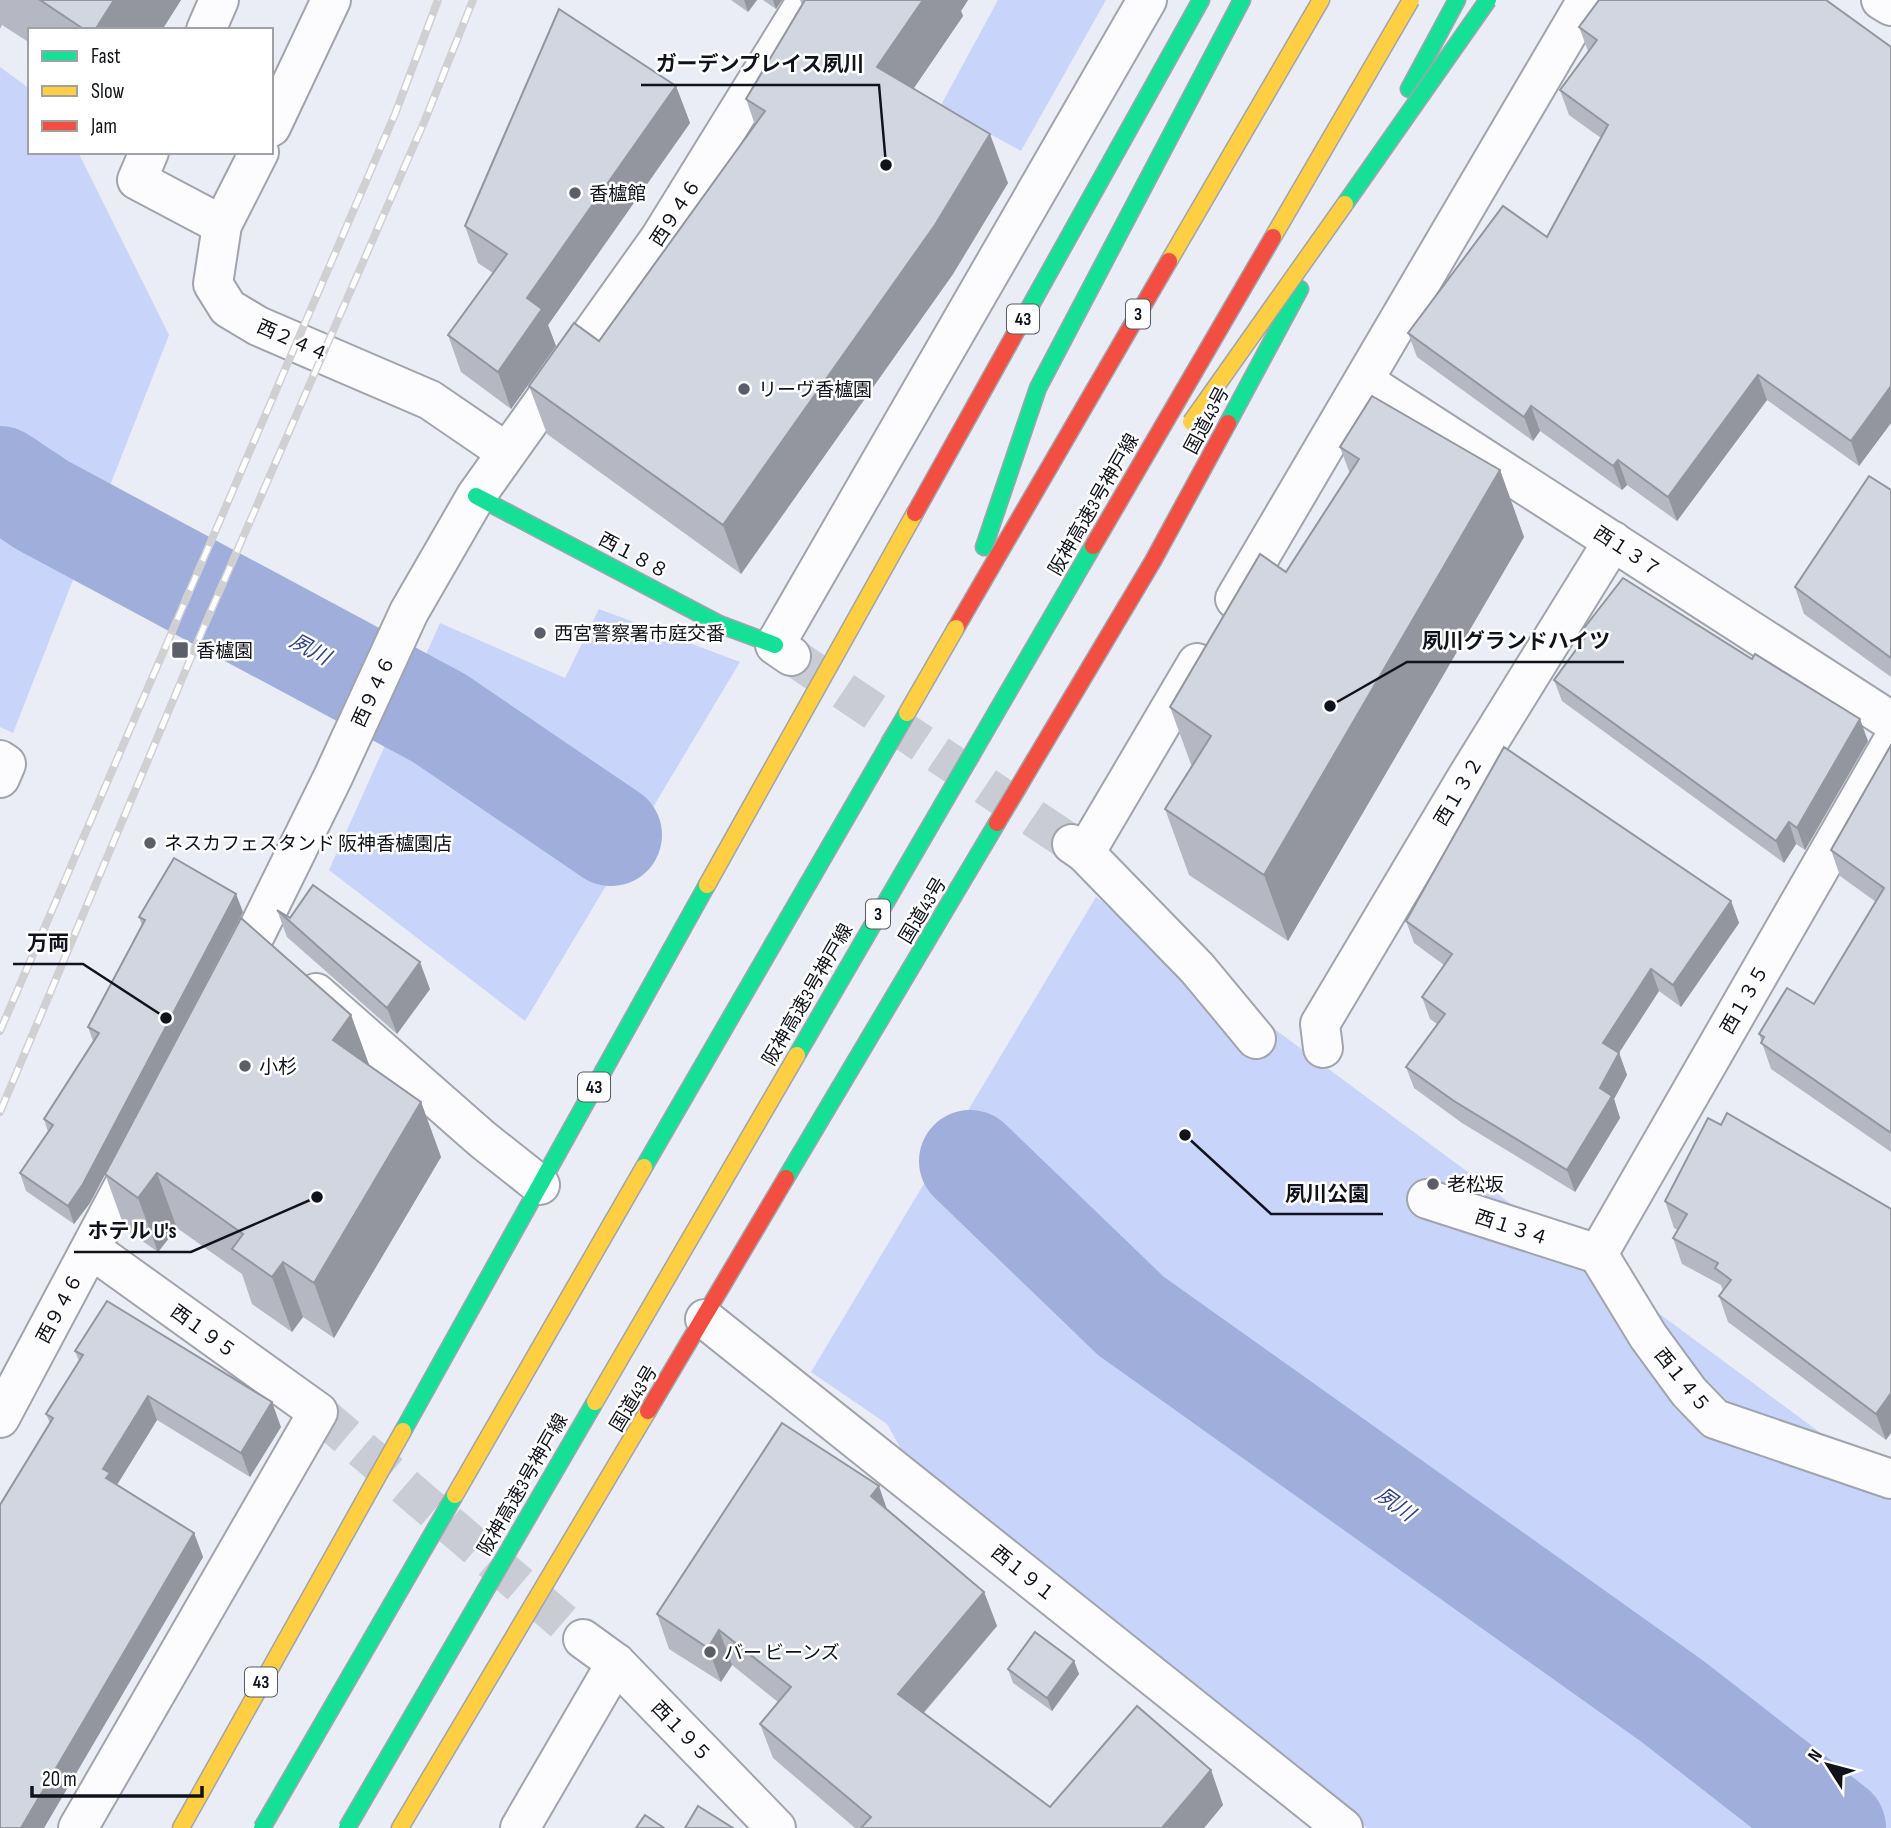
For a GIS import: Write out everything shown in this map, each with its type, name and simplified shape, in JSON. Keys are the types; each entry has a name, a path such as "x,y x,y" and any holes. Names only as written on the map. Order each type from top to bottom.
{"main road":[{"name":"43","path":"181,1828 1201,0"},
{"path":"956,628 1038,388 1242,0"},
{"name":"3","path":"262,1828 1321,0"},
{"name":"阪神高速3号神戸線","path":"347,1828 1411,0"},
{"name":"国道43号","path":"400,1828 705,1319 1153,561 1457,0"},
{"path":"1181,436 1488,0"},
{"path":"1037,640 1157,470"},
{"name":"西１８８","path":"476,496 719,624 783,651"}],"street":[{"path":"207,28 219,0"},
{"path":"273,123 331,0"},
{"name":"西９４６","path":"217,1010 333,777 409,612 476,496 660,238 807,0"},
{"path":"783,651 1147,0"},
{"path":"1256,1039 1196,968 1078,848 1364,381 1587,0"},
{"path":"1881,0 1891,6"},
{"path":"148,154 137,180 222,225"},
{"name":"西２４４","path":"258,154 222,225 213,284 228,307 258,326 430,401 506,452"},
{"name":"西１３７","path":"1364,381 1891,721"},
{"name":"西１３２","path":"1323,1048 1320,1024 1466,777 1613,541"},
{"name":"西１３５","path":"1598,1254 1891,744"},
{"path":"254,938 481,1141 540,1185"},
{"name":"西９４６","path":"0,1418 154,1130"},
{"name":"西１３４","path":"1427,1199 1598,1254"},
{"name":"西１９５","path":"78,1828 318,1412 91,1250"},
{"name":"西１４５","path":"1598,1254 1648,1336 1689,1392 1715,1419 1891,1479"},
{"name":"西１９１","path":"705,1319 1343,1828"},
{"name":"西１９５","path":"583,1639 616,1663 776,1828"},
{"path":"520,1828 616,1663"}],"shaded area":[{"path":"998,0 1106,0 1021,151 940,107"},
{"path":"0,67 28,88 28,154 79,154 169,335 13,733 0,727"},
{"path":"599,609 740,662 525,1021 329,870 440,623 565,678"},
{"path":"1096,897 1891,1485 1891,1828 1367,1828 915,1474 887,1424 811,1372"}],"building":[{"path":"40,0 114,0 96,28 82,28"},
{"path":"805,0 923,0 877,67 990,134 935,225 723,525 529,386 574,323 599,341 765,111 746,99"},
{"path":"1599,0 1826,0 1891,47 1891,386 1851,441 1758,375 1668,497 1618,460 1613,466 1531,406 1524,417 1408,333 1503,206 1547,237 1608,125 1560,90 1597,40 1579,27"},
{"path":"559,9 676,86 527,298 542,309 498,372 448,335 507,254 465,226"},
{"path":"1372,396 1500,470 1264,875 1165,809 1211,736 1170,707 1260,554 1286,572 1359,459 1340,447"},
{"path":"1869,476 1891,490 1891,658 1795,587"},
{"path":"1623,578 1752,659 1755,654 1860,719 1797,828 1789,822 1776,841 1554,680 1586,636 1581,632"},
{"path":"1891,745 1891,1133 1761,1043 1764,1037 1759,1034 1787,988 1814,1004 1884,888 1831,850"},
{"path":"1504,747 1731,901 1673,985 1651,969 1603,1043 1619,1053 1600,1088 1612,1096 1567,1170 1454,1101 1406,1067 1445,1014 1422,997 1452,954 1406,921"},
{"path":"174,858 236,894 83,1184 68,1206 20,1173 53,1125 44,1119 99,1033 88,1027 145,920 139,917"},
{"path":"313,885 420,962 387,1008 277,910 290,918"},
{"path":"241,918 351,1015 333,1040 421,1102 314,1283 283,1262 272,1277 232,1249 243,1234 157,1173 138,1198 105,1174"},
{"path":"1727,1113 1891,1209 1891,1393 1876,1414 1719,1296 1731,1280 1715,1268 1718,1263 1673,1238 1687,1214 1665,1201 1708,1118 1721,1125"},
{"path":"107,1301 272,1402 241,1453 148,1396 103,1469 110,1473 106,1478 194,1533 21,1828 0,1828 0,1505 53,1418 46,1414 83,1355 75,1351"},
{"path":"782,1423 879,1486 871,1496 984,1592 898,1694 1050,1807 1137,1706 1211,1770 1162,1828 861,1828 871,1817 760,1724 791,1687 719,1630 708,1648 657,1614"},
{"path":"1035,1632 1074,1661 1047,1698 1008,1669"},
{"path":"698,1806 733,1828 685,1828"},
{"path":"645,1815 664,1828 636,1828"}],"waterway":[{"name":"夙川","path":"0,477 42,505 439,718 611,835"},
{"name":"夙川","path":"970,1161 1131,1316 1672,1701 1835,1828"}],"tunnel":[{"path":"796,659 1072,844"},
{"path":"318,1412 583,1639"}],"railway":[{"path":"0,1031 395,114 438,0"},
{"path":"0,1112 203,629 425,120 473,0"}],"traffic: fast":[{"path":"1027,312 1201,0"},
{"path":"984,547 1038,388 1242,0"},
{"path":"1409,89 1457,0"},
{"path":"1345,204 1488,0"},
{"path":"1228,423 1300,289"},
{"path":"476,496 719,624 775,645"},
{"path":"797,1055 1093,546"},
{"path":"644,1167 907,713"},
{"path":"786,1178 997,823"},
{"path":"403,1431 707,885"},
{"path":"347,1828 595,1402"},
{"path":"262,1828 455,1495"}],"traffic: slow":[{"path":"1169,261 1321,0"},
{"path":"1273,237 1411,0"},
{"path":"1191,422 1345,204"},
{"path":"707,885 915,513"},
{"path":"907,713 956,628"},
{"path":"595,1402 797,1055"},
{"path":"455,1495 644,1167"},
{"path":"400,1828 648,1411"},
{"path":"181,1828 403,1431"}],"traffic: jam":[{"path":"1093,546 1273,237"},
{"path":"956,628 1169,261"},
{"path":"915,513 1027,312"},
{"path":"997,823 1153,561 1228,423"},
{"path":"648,1411 786,1178"}],"place":[{"name":"ガーデンプレイス夙川","path":"886,165"},
{"name":"香櫨館","path":"575,193"},
{"name":"リーヴ香櫨園","path":"744,389"},
{"name":"西宮警察署市庭交番","path":"540,633"},
{"name":"香櫨園","path":"180,650"},
{"name":"夙川グランドハイツ","path":"1330,706"},
{"name":"ネスカフェスタンド 阪神香櫨園店","path":"150,843"},
{"name":"万両","path":"166,1018"},
{"name":"小杉","path":"245,1066"},
{"name":"夙川公園","path":"1185,1135"},
{"name":"老松坂","path":"1433,1184"},
{"name":"ホテル U's","path":"317,1197"},
{"name":"バー ビーンズ","path":"710,1652"}]}
